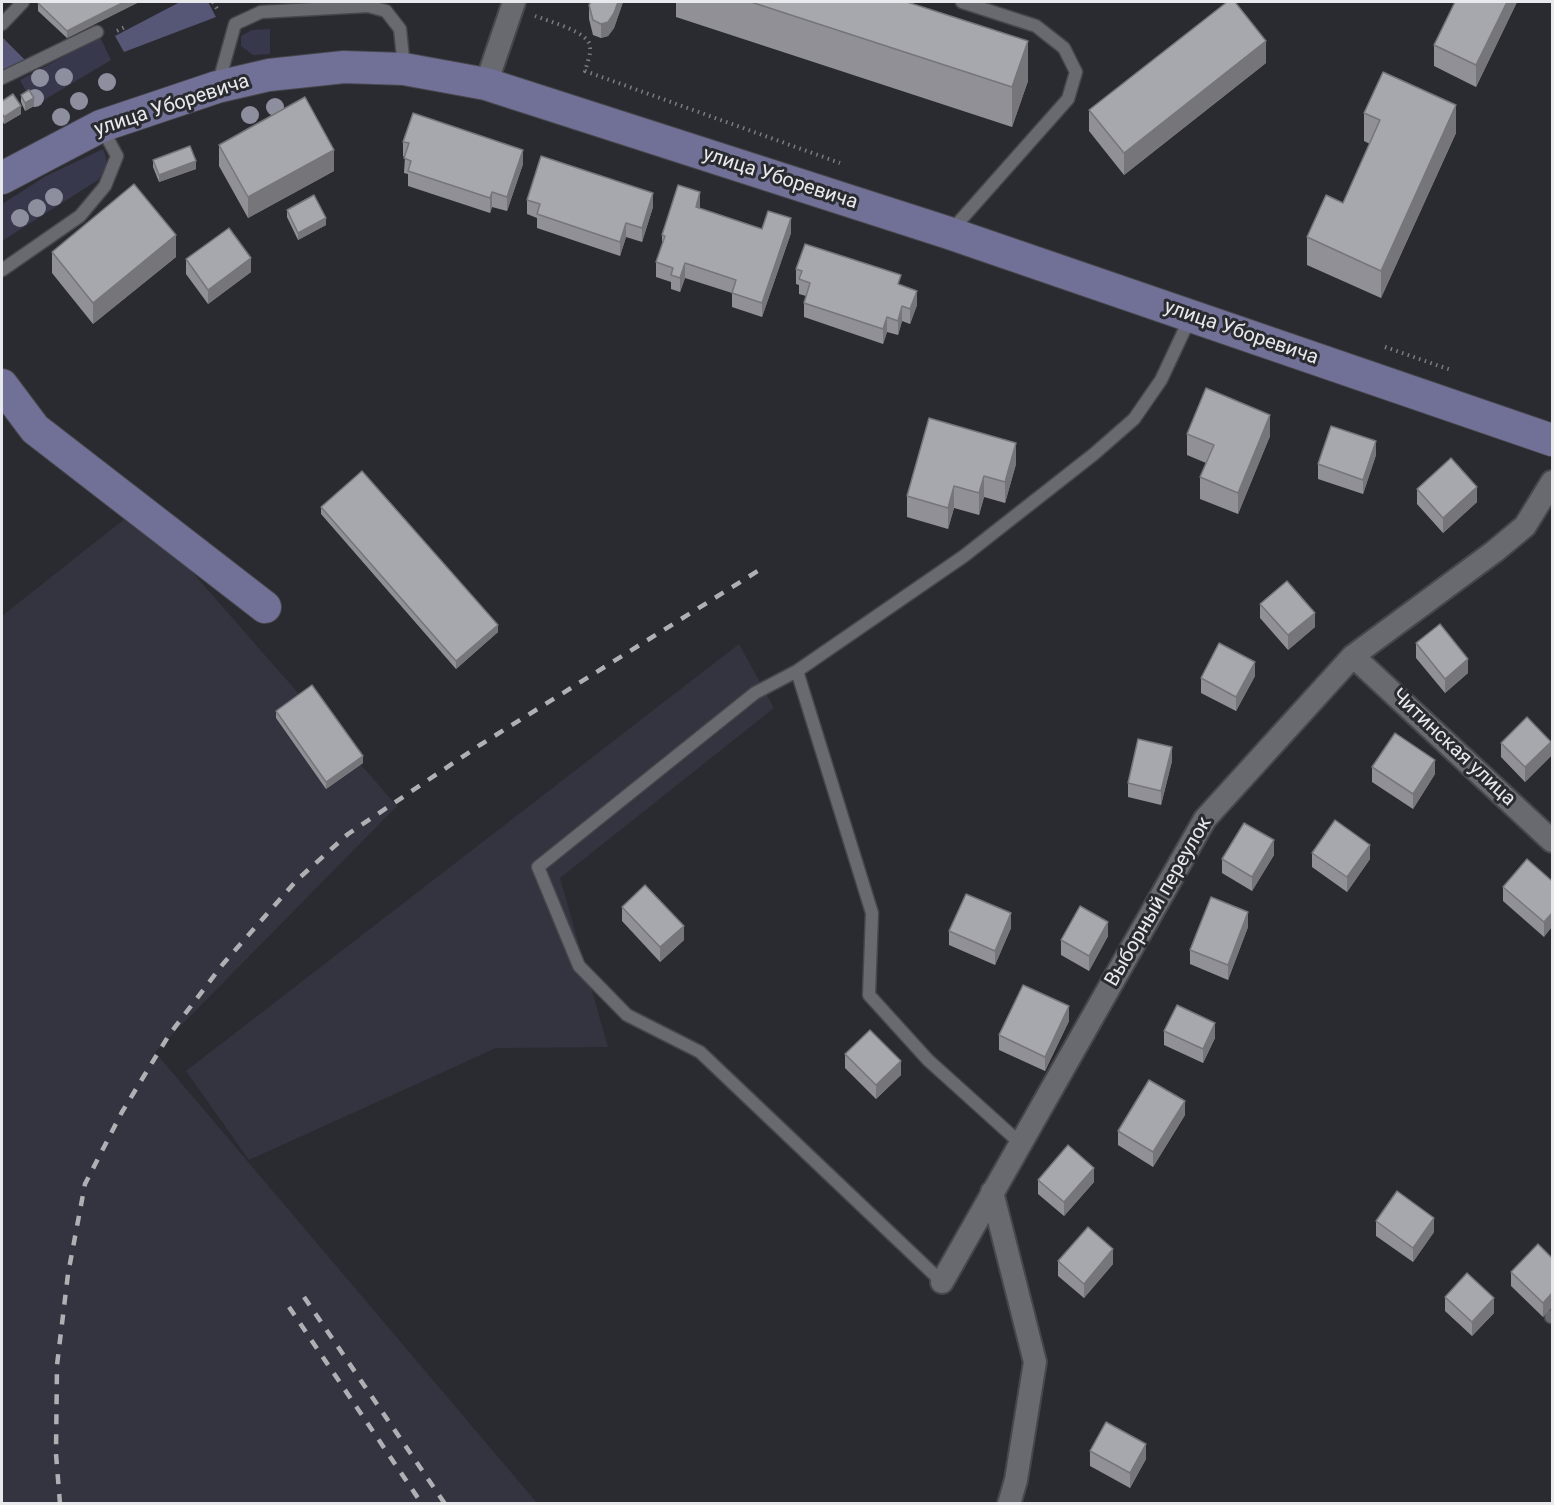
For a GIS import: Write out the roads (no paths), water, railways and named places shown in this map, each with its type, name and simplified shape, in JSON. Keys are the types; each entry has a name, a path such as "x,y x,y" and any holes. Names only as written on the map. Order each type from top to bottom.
{"main road":[{"name":"улица Уборевича","path":"2,178 101,126 217,87 269,75 344,67 404,69 486,84 949,233 1552,440"},
{"path":"2,385 35,429 265,607"}],"street":[{"path":"486,84 513,4"},
{"name":"Выборный переулок","path":"942,1282 1205,819 1353,656 1495,551 1525,526 1552,482"},
{"name":"Читинская улица","path":"1353,656 1552,841"},
{"path":"992,1192 1035,1362 1016,1480 1008,1503"}],"lane":[{"path":"2,24 23,2"},
{"path":"949,233 1068,99 1076,72 1064,48 1036,26 962,2"},
{"path":"217,87 235,24 261,12 368,6 386,11 400,29 404,69"},
{"path":"2,78 97,32"},
{"path":"2,270 80,216 105,186 117,156 101,126"},
{"path":"942,1282 700,1052 627,1015 579,966 538,867 755,693 797,671 964,556 1094,454 1134,419 1161,380 1191,315"},
{"path":"797,671 872,913 869,995 928,1060 1020,1143"}],"railway":[{"path":"60,1504 56,1454 57,1365 68,1274 85,1184 122,1112 169,1035 223,964 297,880 348,834 480,745 761,569"},
{"path":"304,1297 445,1504"},
{"path":"289,1307 422,1504"}]}
